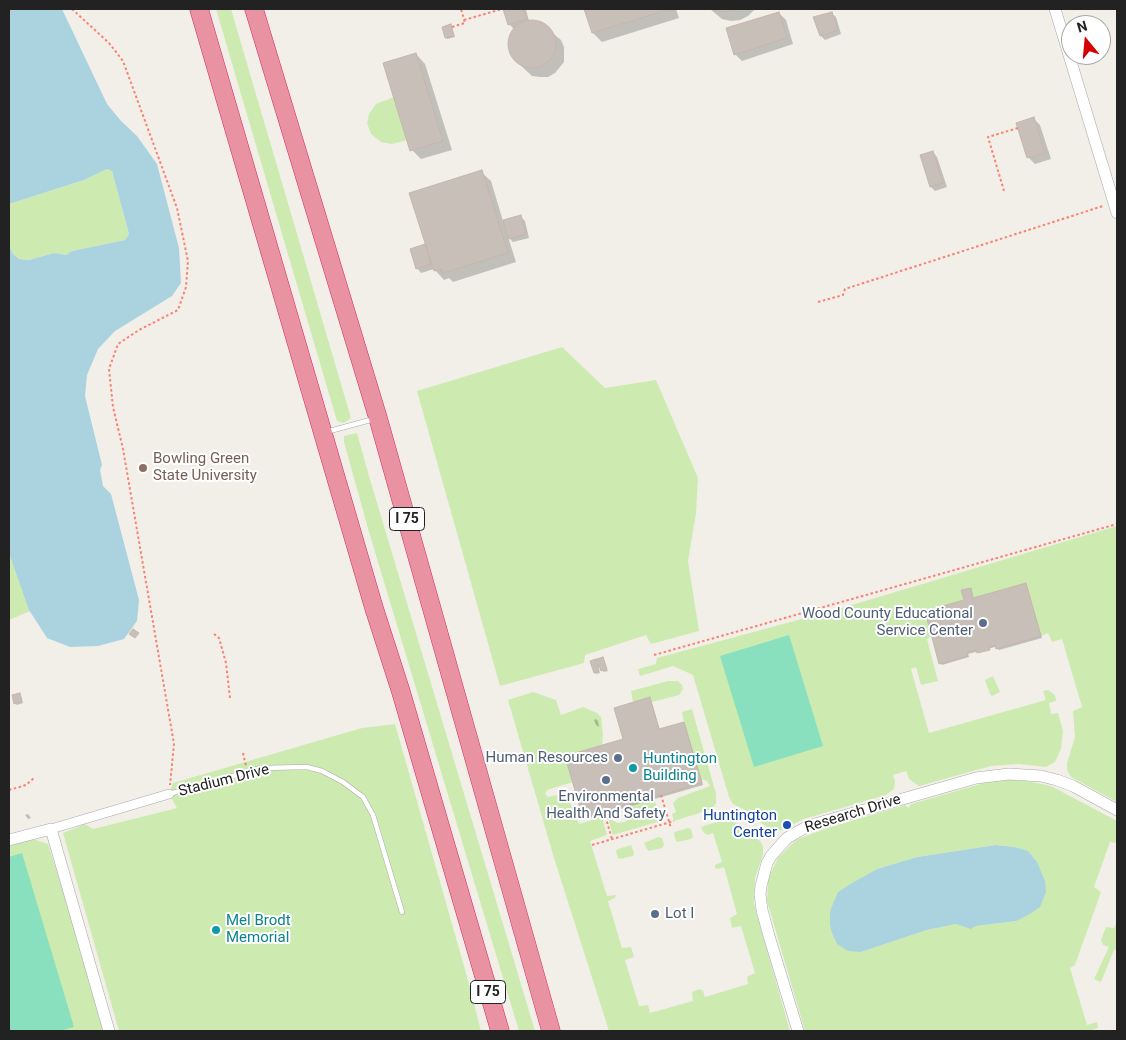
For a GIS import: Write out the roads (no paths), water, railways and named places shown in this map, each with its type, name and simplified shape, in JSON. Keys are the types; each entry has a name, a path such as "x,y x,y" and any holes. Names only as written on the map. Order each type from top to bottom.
{"highway":[{"name":"I 75","path":"199,9 500,1031"},
{"name":"I 75","path":"254,9 378,418 551,1031"},
{"path":"476,953 497,1031"}],"street":[{"path":"1055,9 1115,200 1117,213"},
{"name":"Research Drive","path":"798,1031 769,936 760,894 767,863 787,838 808,826 976,778 1009,774 1041,776 1057,780 1117,810"},
{"name":"Stadium Drive","path":"9,840 169,794"},
{"path":"51,829 109,1031"}],"lane":[{"path":"324,433 378,418"},
{"name":"Stadium Drive","path":"169,794 261,768 308,767 322,771 343,782 363,797 373,815 380,834 402,912"}],"water":[{"path":"9,9 62,9 107,104 137,136 157,164 179,248 181,283 172,296 115,331 98,349 87,375 85,396 102,465 100,470 103,486 111,494 139,600 137,621 124,639 98,646 70,647 47,638 29,610 9,553 9,246 13,254 19,259 29,260 54,253 66,255 72,251 125,240 129,234 112,171 107,169 84,180 9,204"},
{"path":"996,845 1028,851 1037,862 1045,881 1046,892 1040,907 1030,914 1016,921 976,926 971,929 956,924 927,930 861,952 848,951 837,944 830,925 830,911 838,892 854,882 877,869 917,857"}],"place":[{"name":"Bowling Green State University","path":"143,468"},
{"name":"Wood County Educational Service Center","path":"983,623"},
{"name":"Human Resources","path":"618,758"},
{"name":"Huntington Building","path":"633,768"},
{"name":"Environmental Health And Safety","path":"606,780"},
{"name":"Huntington Center","path":"787,825"},
{"name":"Lot I","path":"655,914"},
{"name":"Mel Brodt Memorial","path":"216,930"}]}
